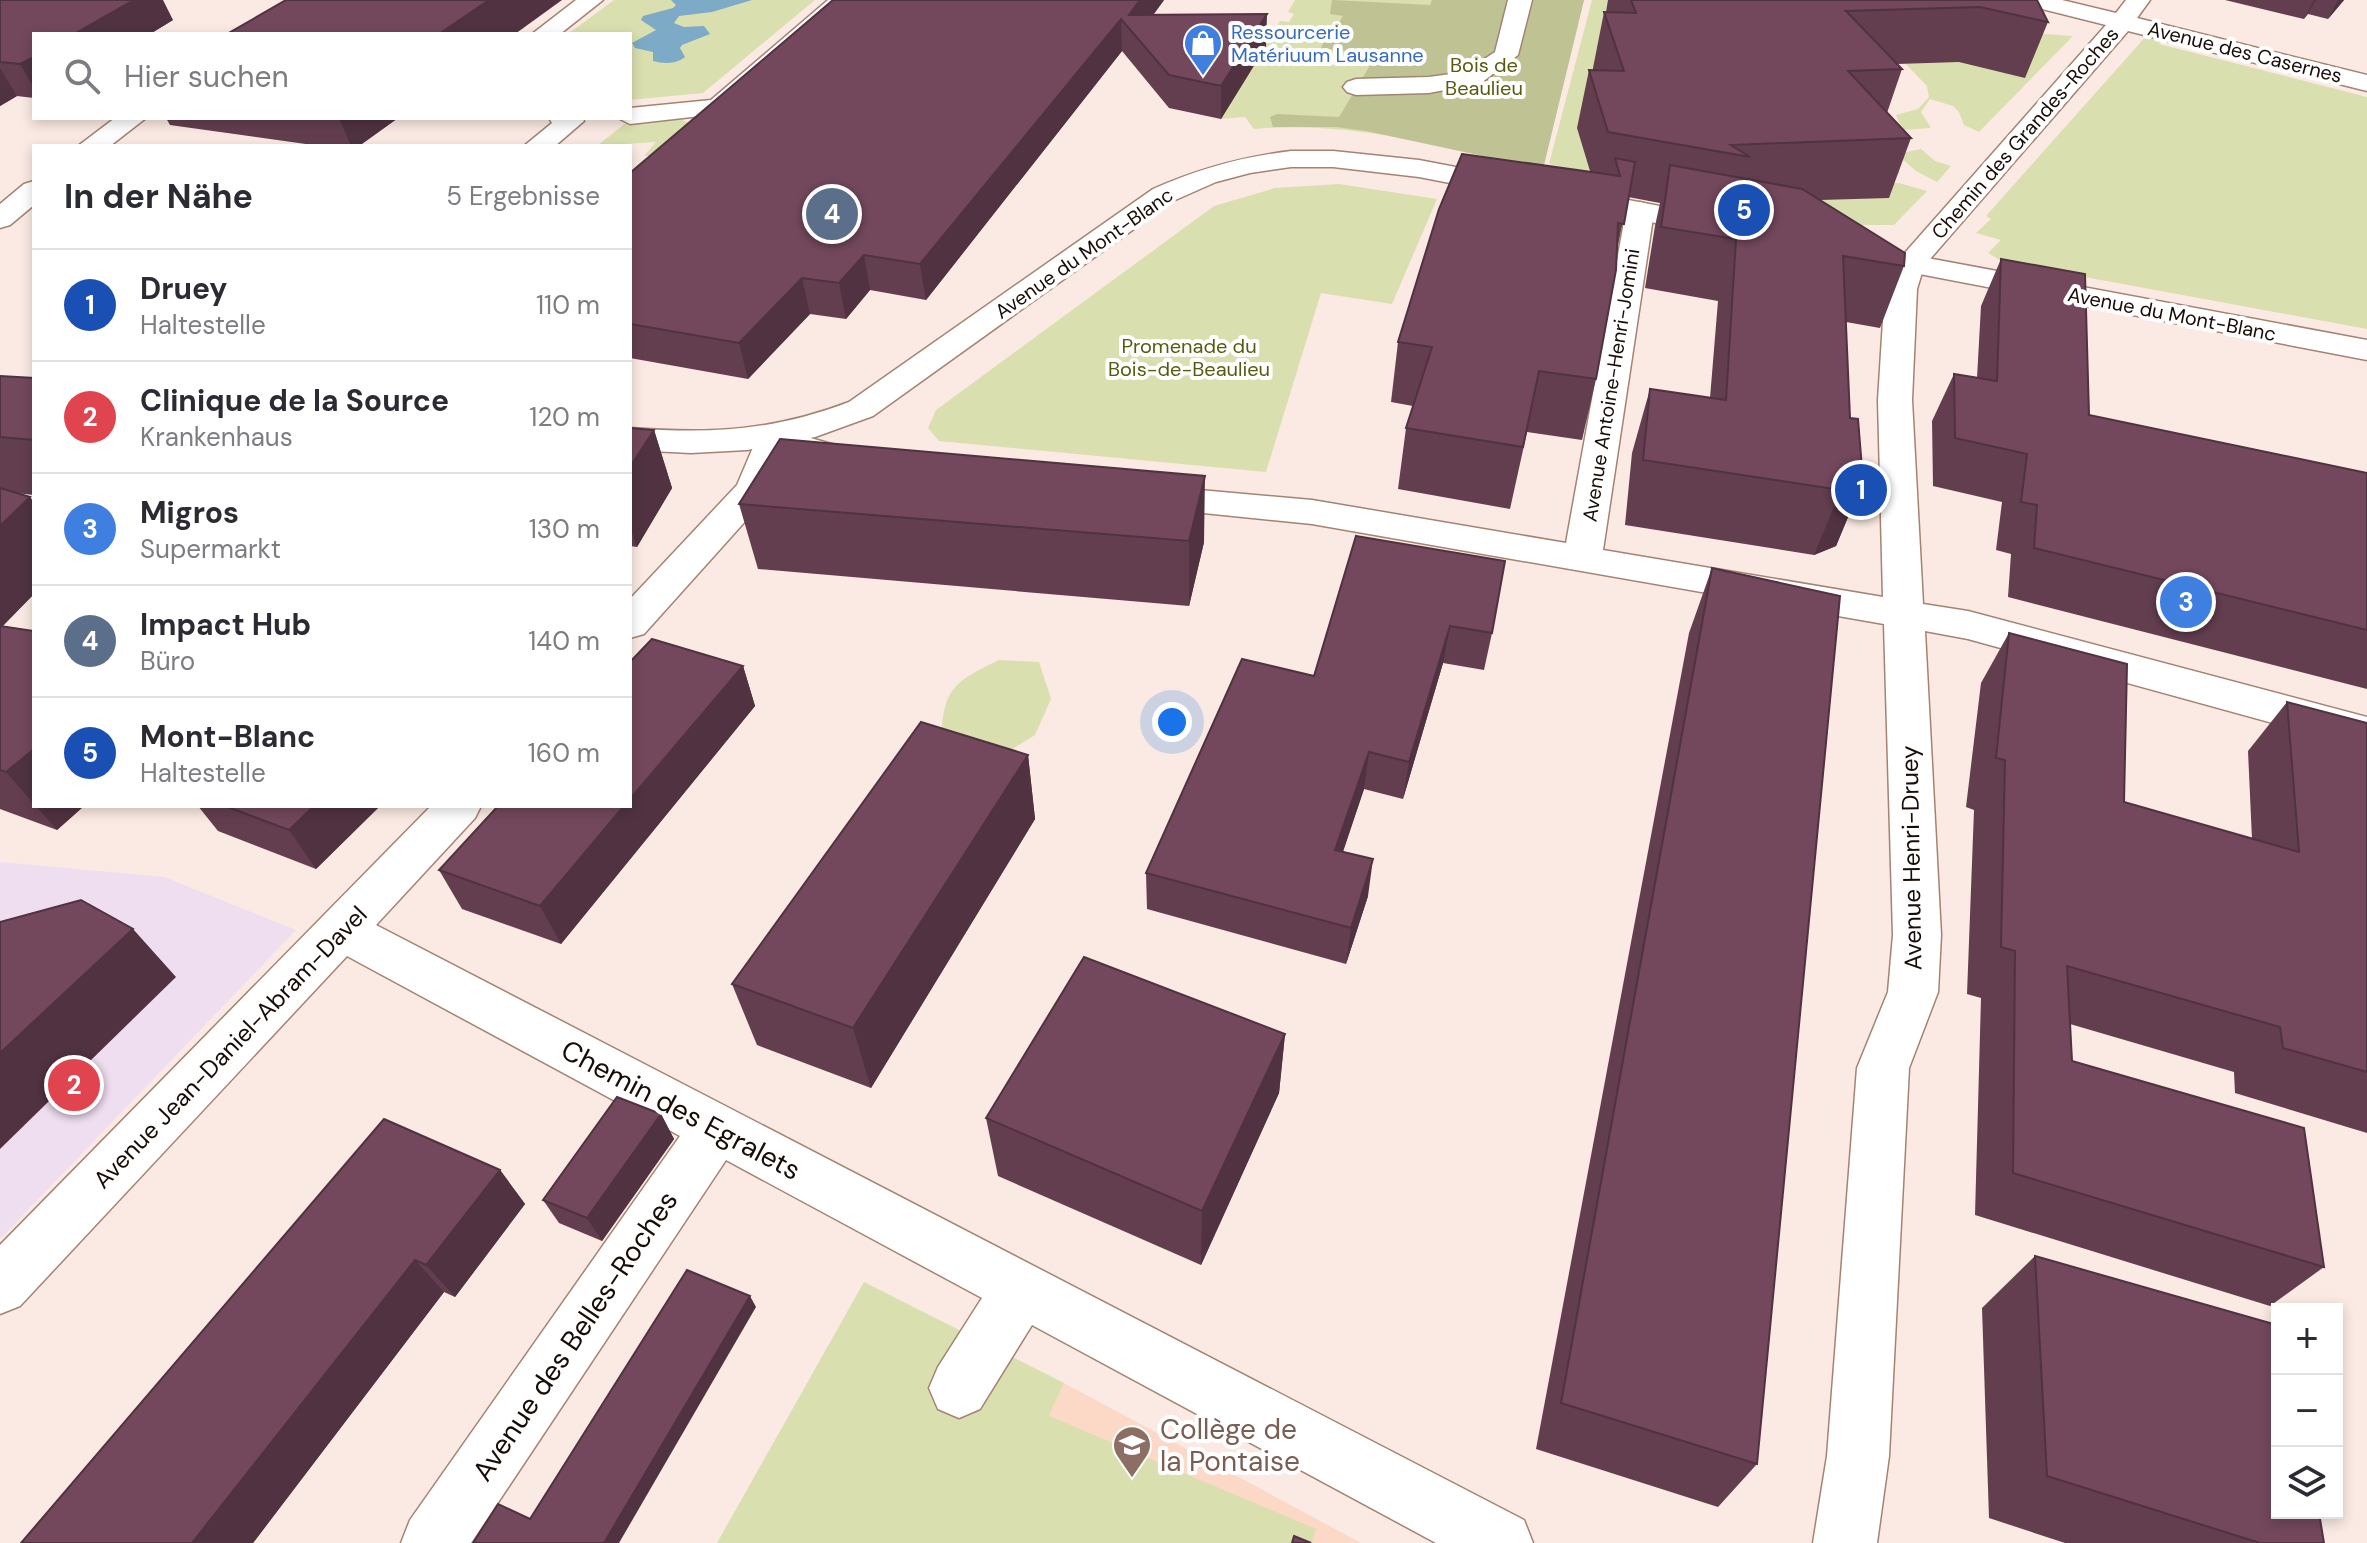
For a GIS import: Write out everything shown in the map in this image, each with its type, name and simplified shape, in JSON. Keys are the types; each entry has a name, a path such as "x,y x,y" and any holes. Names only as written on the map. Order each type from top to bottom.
{"street":[{"path":"547,32 591,0"},
{"path":"632,116 718,107 842,0"},
{"path":"1356,87 1429,85 1472,78 1506,55 1520,0"},
{"name":"Avenue des Casernes","path":"2034,0 2130,11 2367,83"},
{"name":"Chemin des Grandes-Roches","path":"1910,264 2130,11"},
{"path":"95,144 130,120"},
{"path":"541,144 575,120"},
{"name":"Avenue du Mont-Blanc","path":"772,438 821,426 861,409 1163,195 1195,178 1222,169 1291,157 1354,159 1747,232"},
{"path":"0,219 32,192"},
{"name":"Avenue Antoine-Henri-Jomini","path":"1582,560 1640,211"},
{"name":"Avenue du Mont-Blanc","path":"1821,246 2367,350"},
{"name":"Avenue Henri-Druey","path":"1845,1543 1858,1456 1883,1068 1913,992 1917,935 1895,400 1901,289 1910,264"},
{"path":"632,439 701,445 772,438 855,463"},
{"path":"632,622 754,489 772,438"},
{"path":"1112,492 1312,512 1968,625 2367,733"},
{"name":"Avenue Jean-Daniel-Abram-Davel","path":"0,1286 457,808"},
{"name":"Chemin des Egralets","path":"342,930 1501,1543"},
{"name":"Avenue des Belles-Roches","path":"433,1543 716,1129"},
{"path":"959,1388 1021,1289"}],"shaded area":[{"path":"0,862 164,877 296,930 0,1239"},
{"name":"Collège de la Pontaise","path":"1064,1383 1361,1543 993,1543"}],"green space":[{"path":"614,0 815,0 703,93 632,100 632,32 571,32"},
{"name":"Bois de Beaulieu","path":"1295,0 1584,0 1543,169 1363,132 1291,127 1254,129 1245,117 1221,119 1280,21 1289,22 1294,14 1288,12"},
{"name":"Bois de Beaulieu","path":"1332,0 1430,5 1432,0 1584,0 1543,169 1366,131 1336,127 1273,127 1270,117 1277,114 1339,117 1369,67 1370,54 1321,48 1329,30 1334,30 1343,16 1330,14"},
{"path":"1592,0 1722,0 1593,68 1603,100 1897,167 1900,173 1876,184 1899,183 1927,191 1894,225 1861,225 1549,164"},
{"path":"2006,31 2073,36 1979,132 1964,125 1953,106 1930,99 1921,112 1931,128 1902,130 1896,115 1918,109 1929,97 1927,86 1898,56"},
{"path":"2148,34 2164,38 2159,44 2367,97 2367,329 2003,262 1988,253 2001,240 1976,233 1991,219 1986,216"},
{"path":"677,118 695,125 659,156 644,156 656,142 600,144 627,122"},
{"path":"1921,149 1935,161 1951,166 1937,182 1916,171 1901,158 1901,153"},
{"name":"Promenade du Bois-de-Beaulieu","path":"1339,184 1437,199 1392,304 1321,293 1266,472 939,441 928,428 936,410 1214,206 1275,188"},
{"path":"999,660 1039,662 1051,699 1035,735 1001,756 941,741 944,710 954,689 971,675"},
{"path":"864,1282 1064,1383 1049,1416 1316,1529 1312,1543 717,1543"}],"water":[{"path":"671,0 752,0 712,12 679,16 674,23 684,27 704,26 710,34 682,45 680,48 685,57 682,59 662,63 653,61 653,52 635,48 632,43 656,30 641,20 643,16 673,8 676,5"}],"building":[{"path":"0,0 134,0 78,32 32,32 32,58 20,64 0,62"},
{"path":"286,0 489,0 442,32 230,32"},
{"path":"833,0 1140,0 1129,15 1267,14 1221,86 1169,75 1121,19 920,264 864,255 839,283 802,278 739,343 632,324 632,171"},
{"path":"1631,0 2037,0 2048,22 1980,7 1846,11 1902,69 1848,71 1911,138 1731,145 1750,157 1608,132 1589,70 1624,71 1604,12 1636,13"},
{"path":"1462,154 1620,176 1615,158 1635,162 1624,224 1618,223 1616,270 1596,379 1539,371 1523,447 1406,428 1432,347 1398,342 1439,209"},
{"path":"1670,165 1802,189 1905,253 1904,266 1843,256 1850,418 1858,419 1863,481 1841,490 1643,460 1650,389 1726,400 1736,239 1661,227"},
{"path":"2001,259 2085,274 2089,415 2367,473 2367,630 2034,548 2037,505 2021,502 2027,454 1955,438 1954,374 1997,381"},
{"path":"0,376 32,378 32,440 0,437"},
{"path":"632,428 654,430 632,464"},
{"path":"780,439 1205,476 1189,541 739,504"},
{"path":"0,488 30,497 0,526"},
{"path":"1356,536 1505,561 1492,633 1450,626 1409,762 1369,752 1335,850 1373,859 1351,928 1146,873 1242,659 1314,676"},
{"path":"1712,568 1840,596 1757,1464 1561,1403"},
{"path":"0,626 32,631 32,751 6,772 0,770"},
{"path":"2009,633 2127,664 2124,802 2299,852 2287,702 2367,723 2367,1072 2283,1048 2280,1027 2067,966 2072,1061 2304,1128 2324,1267 2013,1173 2015,951 2001,947 2005,760 1996,758"},
{"path":"652,639 743,666 632,797 632,660"},
{"path":"921,722 1028,755 853,1028 732,984"},
{"path":"230,808 312,808 289,830"},
{"path":"496,808 622,808 540,906 439,870"},
{"path":"81,900 133,929 0,1053 0,922"},
{"path":"1084,957 1285,1034 1202,1211 986,1118"},
{"path":"617,1097 661,1114 587,1218 543,1200"},
{"path":"384,1119 500,1170 426,1265 415,1260 192,1543 21,1543"},
{"path":"2035,1256 2271,1323 2271,1519 2320,1519 2324,1543 2260,1543 2047,1476"},
{"path":"687,1270 750,1296 604,1543 473,1543 498,1504 530,1519"},
{"path":"1294,1536 1311,1543 1292,1543"}],"place":[{"name":"Ressourcerie Matériuum Lausanne","path":"1203,77"},
{"name":"Mont-Blanc","path":"1744,210"},
{"name":"Impact Hub","path":"832,214"},
{"name":"Druey","path":"1861,490"},
{"name":"Migros","path":"2186,602"},
{"name":"Clinique de la Source","path":"74,1085"},
{"name":"Collège de la Pontaise","path":"1132,1479"}]}
